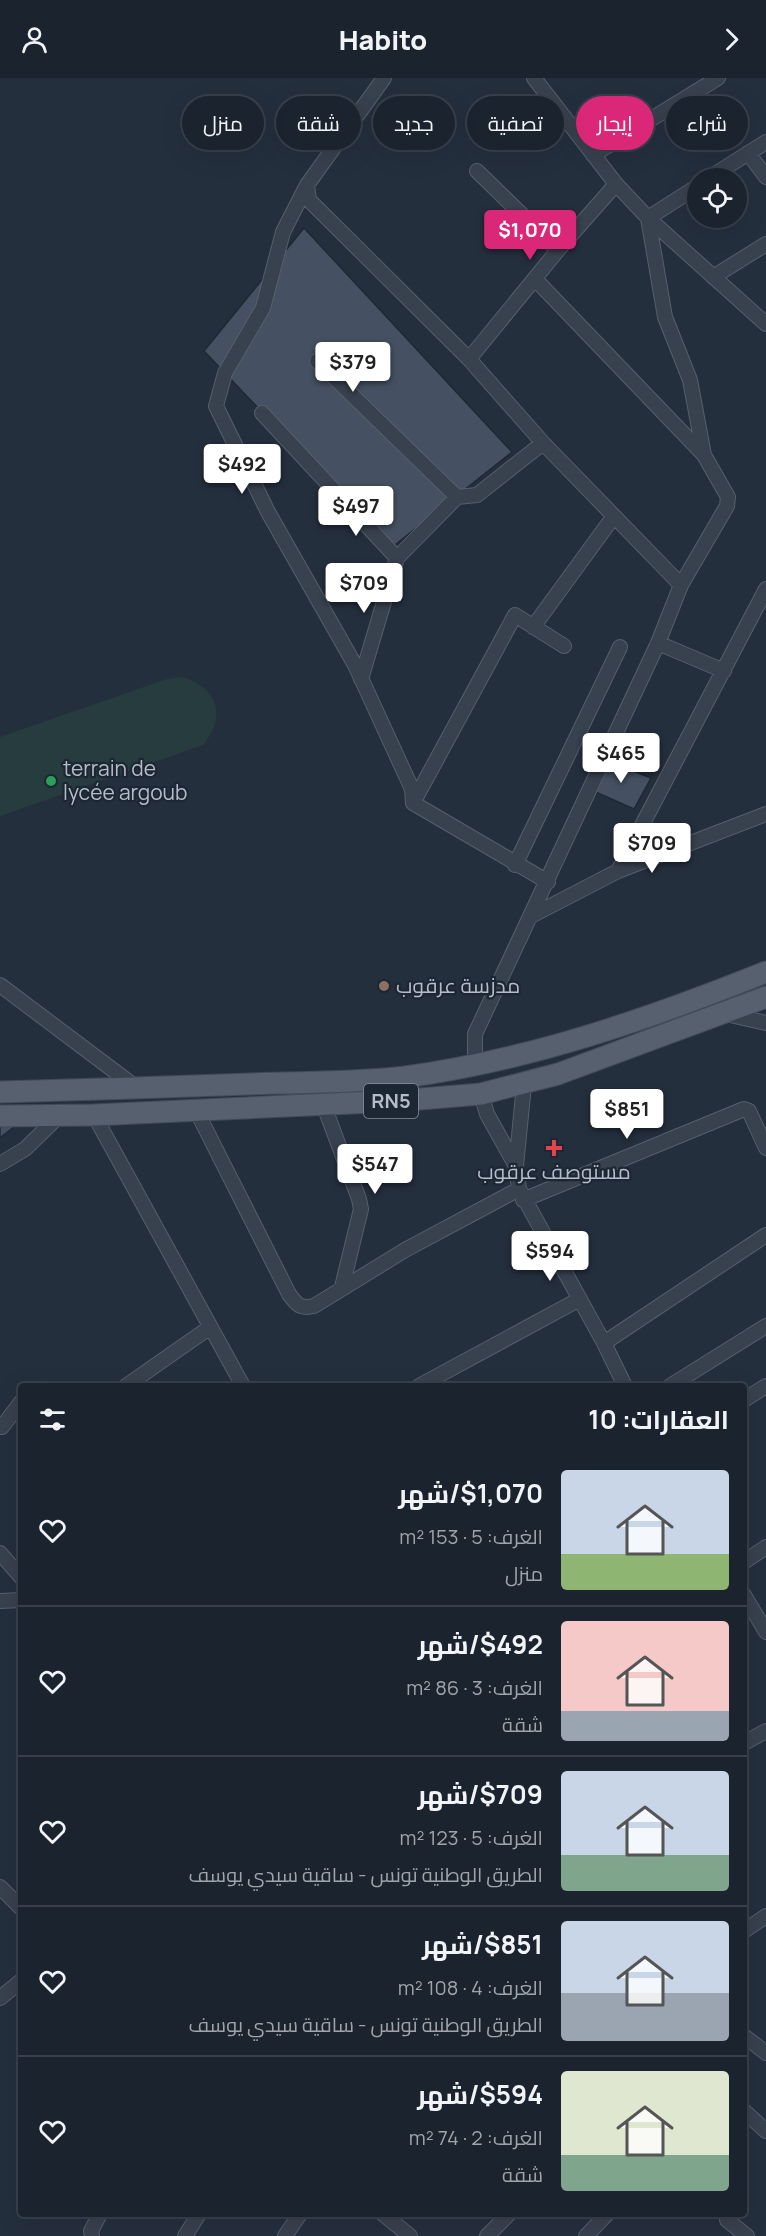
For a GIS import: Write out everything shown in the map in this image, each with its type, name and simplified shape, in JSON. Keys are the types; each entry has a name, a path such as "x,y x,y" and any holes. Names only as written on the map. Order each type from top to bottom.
{"main road":[{"name":"RN5","path":"0,1092 402,1077 475,1065 556,1046 663,1012 766,972"},
{"name":"RN5","path":"0,1116 94,1115 481,1094 524,1085 726,1014 766,997"},
{"path":"286,1083 287,1105"}],"street":[{"path":"384,78 307,185 283,232 263,308 225,374 216,406 268,512 361,679 412,789 413,803"},
{"path":"534,78 616,184 648,218 766,324"},
{"path":"593,155 718,78"},
{"path":"725,168 766,142"},
{"path":"748,153 766,177"},
{"path":"477,171 558,250"},
{"path":"469,359 558,250 616,184"},
{"path":"307,185 309,200 469,359 543,443 681,585"},
{"path":"648,218 687,193"},
{"path":"648,218 665,317 690,380 704,455"},
{"path":"713,277 766,244"},
{"path":"475,1065 475,1034 658,643 681,585 727,506 729,497 704,455 535,279"},
{"path":"317,362 457,497"},
{"path":"262,413 397,558"},
{"path":"361,679 397,558 457,497 477,495 543,443"},
{"path":"533,627 614,516"},
{"path":"618,871 766,590"},
{"path":"413,803 515,615 564,646"},
{"path":"658,643 724,671"},
{"path":"515,865 620,647"},
{"path":"413,803 515,865 548,882"},
{"path":"531,916 618,871 766,814"},
{"path":"0,985 137,1088"},
{"path":"726,1014 766,1023"},
{"path":"524,1085 516,1166 521,1195 578,1300 604,1342 624,1383"},
{"path":"481,1094 487,1114 516,1166"},
{"path":"326,1103 327,1114 361,1209 342,1287"},
{"path":"196,1110 289,1294 298,1306 314,1306 405,1250 521,1195 744,1109 749,1111 766,1148"},
{"path":"0,1164 25,1149 60,1115"},
{"path":"94,1115 241,1383"},
{"path":"604,1342 766,1235"},
{"path":"425,1383 578,1300"},
{"path":"674,1383 766,1326"},
{"path":"134,1383 209,1328"},
{"path":"747,1398 766,1386"},
{"path":"1,1429 18,1406"},
{"path":"747,1560 766,1548"},
{"path":"0,1554 18,1574"},
{"path":"0,1601 18,1600"},
{"path":"747,1600 766,1632"},
{"path":"747,1741 766,1731"},
{"path":"0,1887 18,1905"},
{"path":"747,1928 766,1916"},
{"path":"0,1998 18,1983"},
{"path":"747,2038 766,2053"},
{"path":"747,2114 766,2131"},
{"path":"89,2234 98,2217"},
{"path":"185,2236 197,2217"},
{"path":"285,2236 298,2217"},
{"path":"387,2217 411,2236"},
{"path":"487,2236 506,2217"},
{"path":"586,2236 604,2217"},
{"path":"727,2220 747,2236"}],"green space":[{"name":"terrain de lycée argoub","path":"182,677 204,688 215,704 215,724 203,745 0,816 0,737 167,679"}],"building":[{"path":"304,228 512,452 391,548 204,351"},
{"path":"606,760 651,778 634,809 591,790"},
{"path":"0,1122 19,1123 0,1138"}],"place":[{"name":"terrain de lycée argoub","path":"51,781"},
{"name":"مدزسة عرقوب","path":"384,986"},
{"name":"مستوصف عرقوب","path":"554,1148"}]}
